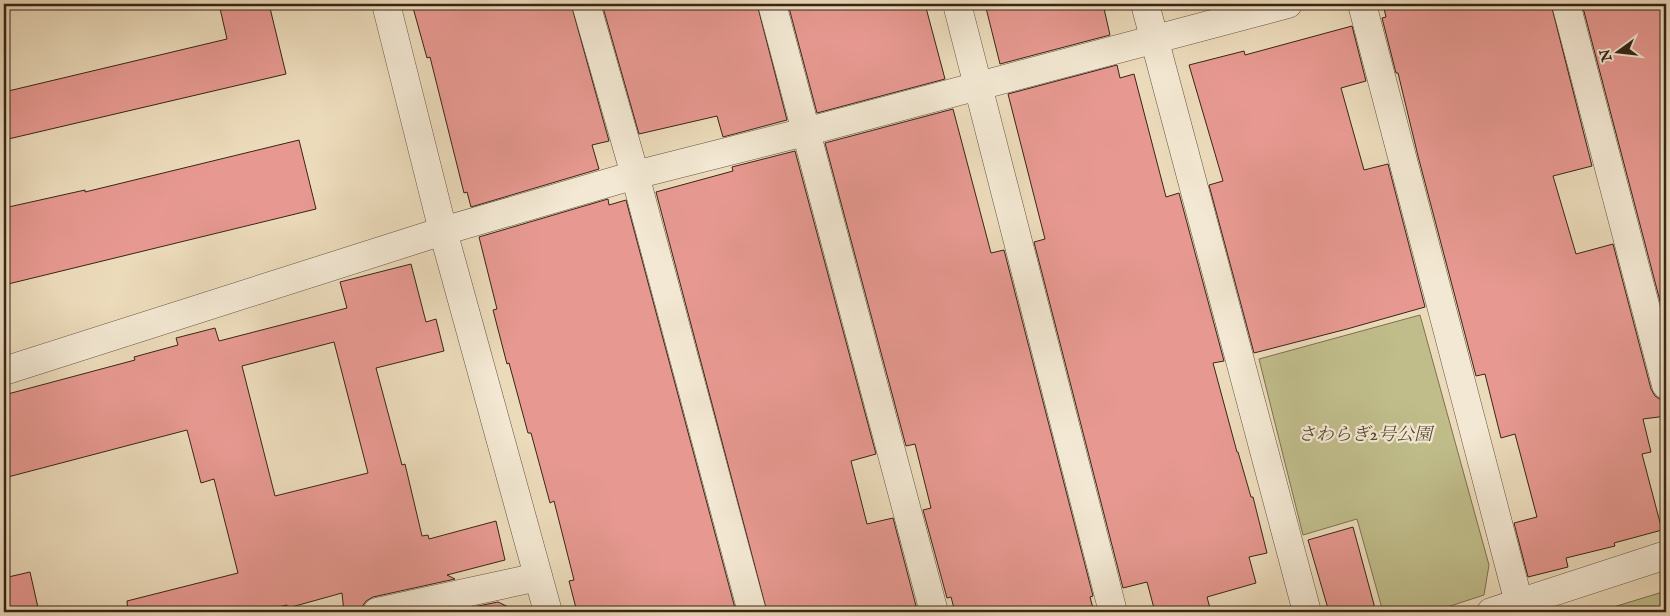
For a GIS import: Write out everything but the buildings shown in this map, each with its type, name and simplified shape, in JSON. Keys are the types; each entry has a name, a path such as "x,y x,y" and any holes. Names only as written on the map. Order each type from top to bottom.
{"street":[{"path":"386,4 443,231 548,612"},
{"path":"586,4 752,612"},
{"path":"772,4 934,612"},
{"path":"957,4 1114,612"},
{"path":"1145,4 1307,612"},
{"path":"4,371 443,231 634,175 805,132 1288,4"},
{"path":"1362,4 1519,603"},
{"path":"1566,4 1666,385"},
{"path":"1491,612 1666,555"},
{"path":"377,612 538,577"}],"green space":[{"name":"さわらぎ2号公園","path":"1420,315 1489,565 1484,595 1432,612 1383,612 1357,519 1303,535 1259,359"},
{"path":"1666,591 1666,612 1597,612"}]}
